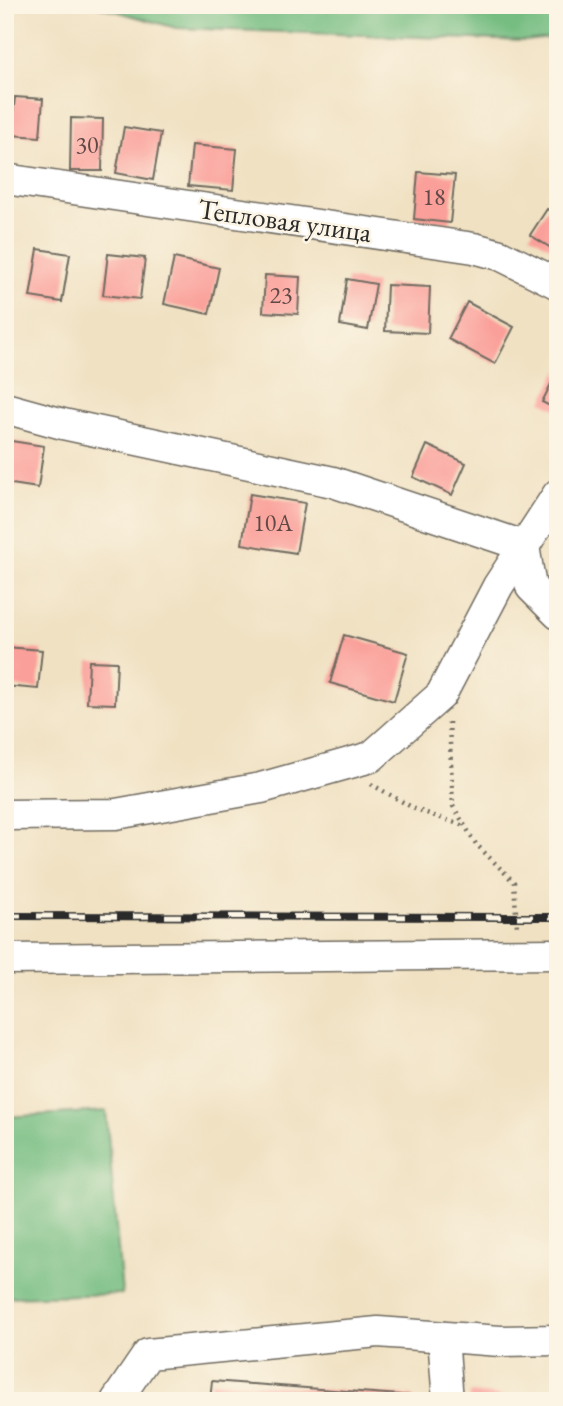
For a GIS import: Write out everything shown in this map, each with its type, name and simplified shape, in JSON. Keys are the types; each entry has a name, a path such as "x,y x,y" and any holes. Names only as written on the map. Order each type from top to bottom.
{"street":[{"name":"Тепловая улица","path":"5,179 474,248 500,255 558,284"},
{"path":"5,408 63,424 333,482 524,546"},
{"path":"5,815 116,814 261,788 371,757 442,695 498,586 558,494"},
{"path":"524,546 531,587 558,614"},
{"path":"5,960 558,954"},
{"path":"116,1401 148,1354 378,1332 500,1341 558,1340"},
{"path":"443,1337 448,1401"}],"path":[{"path":"449,681 453,806 476,844 514,882 515,927 522,933"},
{"path":"344,764 378,789 415,809 465,826"}],"green space":[{"path":"94,5 558,5 558,37 525,41 176,28"},
{"path":"106,1111 122,1294 5,1297 5,1117"}],"building":[{"path":"15,97 43,99 40,137 11,135"},
{"path":"71,118 103,119 102,171 70,171"},
{"path":"124,127 161,133 153,180 116,173"},
{"path":"192,145 237,149 233,190 188,186"},
{"path":"418,172 455,175 450,223 414,219"},
{"path":"547,209 558,215 556,251 530,235"},
{"path":"38,249 70,254 62,302 30,297"},
{"path":"108,254 145,258 140,299 103,295"},
{"path":"174,258 219,268 209,314 164,304"},
{"path":"265,275 300,277 298,314 263,312"},
{"path":"347,279 376,284 368,330 340,325"},
{"path":"387,285 430,287 428,333 385,331"},
{"path":"467,302 514,327 495,364 448,339"},
{"path":"558,370 558,410 542,402"},
{"path":"5,440 44,446 38,488 5,483"},
{"path":"427,445 466,463 452,495 413,477"},
{"path":"250,494 305,503 296,553 242,544"},
{"path":"344,635 408,653 394,701 330,683"},
{"path":"5,647 42,650 38,689 5,686"},
{"path":"89,661 117,662 115,704 87,703"},
{"path":"212,1381 413,1396 413,1401 210,1401"},
{"path":"470,1393 534,1399 534,1401 469,1401"}],"railway":[{"path":"5,916 558,917"}]}
